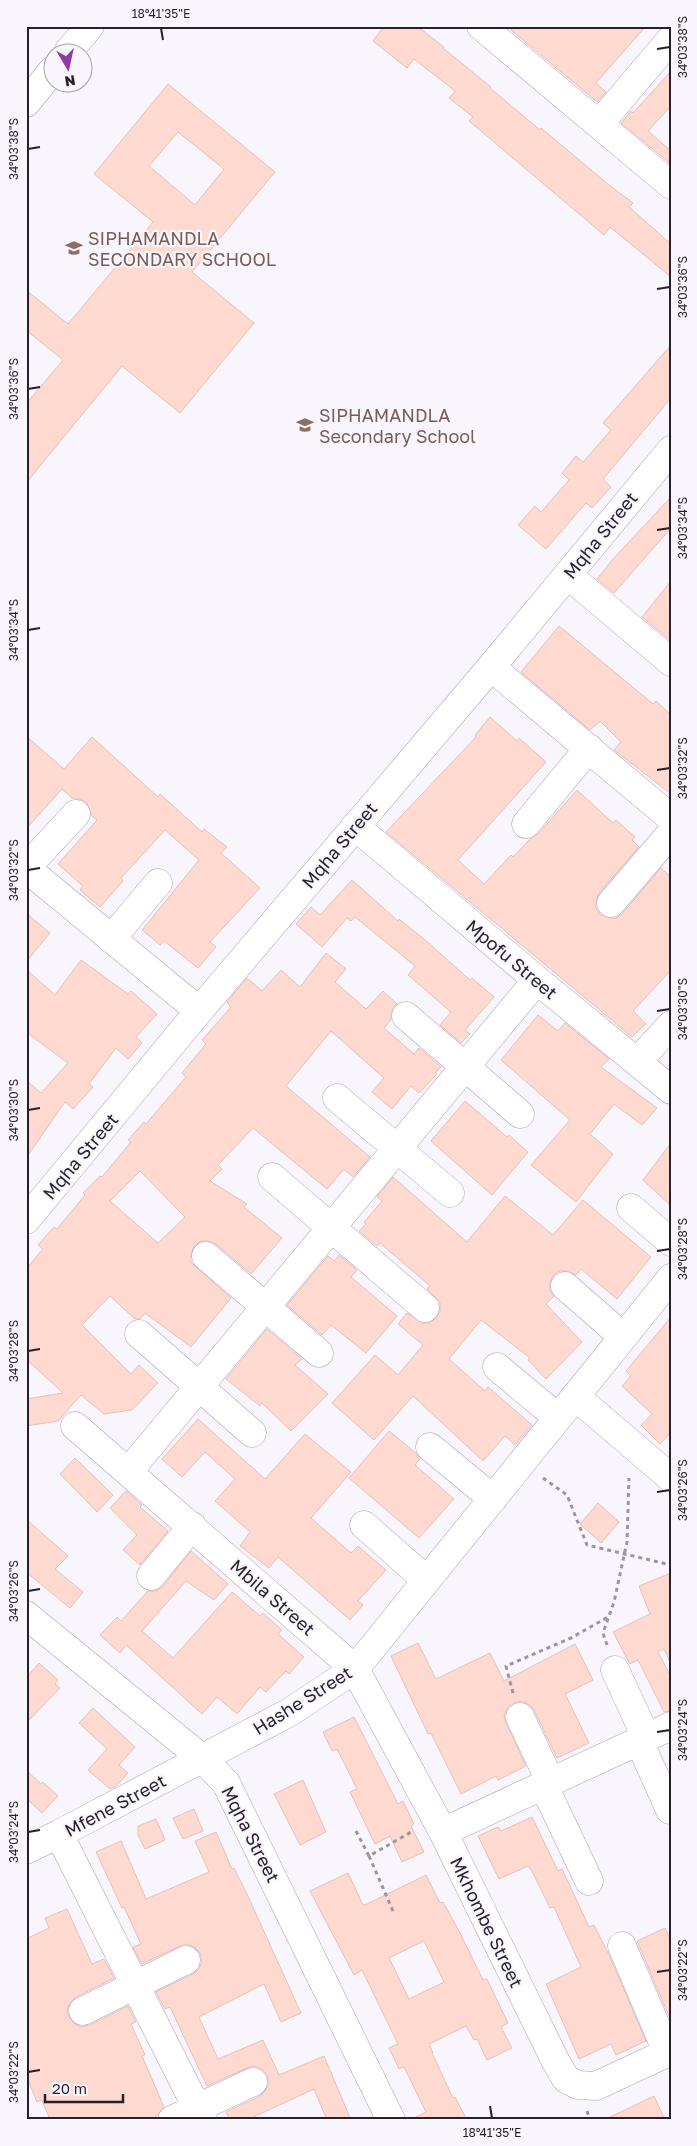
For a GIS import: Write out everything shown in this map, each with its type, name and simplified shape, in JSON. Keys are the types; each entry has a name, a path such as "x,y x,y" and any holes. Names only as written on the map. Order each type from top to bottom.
{"street":[{"path":"76,42 90,26"},
{"path":"484,27 671,185"},
{"path":"599,124 671,38"},
{"path":"26,103 42,83"},
{"name":"Mqha Street","path":"26,1220 199,1011 568,575 665,468"},
{"path":"568,575 671,662"},
{"path":"491,667 671,818"},
{"path":"526,824 589,748"},
{"path":"76,814 26,868 199,1011"},
{"name":"Mpofu Street","path":"355,826 536,980 671,1090"},
{"path":"611,903 671,833"},
{"path":"112,939 158,883"},
{"path":"129,1471 536,980"},
{"path":"406,1016 464,1068 520,1114"},
{"path":"637,1062 671,1025"},
{"path":"337,1098 396,1150 450,1193"},
{"path":"272,1177 424,1308"},
{"path":"631,1208 671,1242"},
{"path":"206,1256 319,1353"},
{"name":"Hashe Street","path":"203,1759 290,1712 355,1668 425,1579 493,1500 622,1336 671,1278"},
{"path":"565,1286 622,1336"},
{"path":"139,1334 252,1433"},
{"path":"497,1367 558,1417"},
{"path":"575,1396 631,1445 669,1473"},
{"name":"Mbila Street","path":"75,1426 355,1668"},
{"path":"430,1447 493,1500"},
{"path":"364,1525 425,1579"},
{"path":"152,1576 192,1526"},
{"name":"Mqha Street","path":"26,1615 203,1759 226,1783 391,2120"},
{"name":"Mkhombe Street","path":"355,1668 439,1825 556,2062 566,2079 578,2085 596,2086 669,2051 622,1946"},
{"path":"615,1670 670,1810"},
{"path":"520,1717 590,1881"},
{"path":"439,1825 548,1784 671,1726"},
{"name":"Mfene Street","path":"29,1845 60,1834 203,1759"},
{"path":"60,1834 200,2114"},
{"path":"83,2011 186,1960"},
{"path":"172,2120 200,2114 253,2082"}],"path":[{"path":"615,1670 603,1633 609,1617 627,1542 631,1445"},
{"path":"522,1463 567,1495 587,1545 671,1565"},
{"path":"520,1717 506,1666 571,1638 609,1617"},
{"path":"369,1856 439,1825"},
{"path":"356,1831 393,1911"}],"building":[{"path":"384,26 417,26 540,130 541,128 633,203 629,207 671,244 671,277 610,227 604,235 469,121 473,117 449,98 455,91 414,59 407,68 373,41"},
{"path":"506,26 646,26 596,83 606,92 597,102"},
{"path":"671,71 671,106 648,131 671,151 671,164 621,123 631,111 633,113"},
{"path":"168,84 275,172 192,272 254,323 180,413 122,366 26,483 26,404 63,360 26,330 26,290 68,324 153,222 94,174","holes":["178,132 224,169 195,205 149,166"]},
{"path":"671,345 671,398 603,479 611,487 592,508 586,503 546,549 518,525 535,506 541,512 569,480 562,473 576,456 583,462 611,430 603,423"},
{"path":"671,497 671,528 614,593 597,579 612,560"},
{"path":"671,581 671,641 642,617"},
{"path":"559,626 653,704 656,701 671,715 671,794 614,750 621,742 600,721 590,730 521,672"},
{"path":"490,717 517,741 519,738 546,762 458,860 484,884 511,855 513,857 530,839 538,834 577,790 613,823 616,820 635,837 632,840 639,847 599,893 596,908 600,914 609,918 616,918 622,914 661,868 671,877 671,970 633,1011 646,1024 632,1037 386,832 476,737 475,735"},
{"path":"26,736 64,769 92,737 158,797 160,794 202,832 204,829 227,847 221,853 260,888 210,942 216,947 198,968 164,941 160,945 142,930 199,860 165,830 121,878 123,881 100,907 80,890 83,886 58,864 97,820 91,815 87,803 80,799 73,799 62,789 26,829"},
{"path":"352,880 398,921 399,919 470,980 472,978 494,997 465,1030 470,1034 461,1043 440,1025 451,1012 408,975 415,966 355,917 351,921 347,918 322,947 296,924 311,907 320,915"},
{"path":"26,913 50,933 26,962"},
{"path":"326,953 346,969 335,982 366,1009 383,991 397,1004 391,1013 391,1020 384,1028 414,1054 419,1048 441,1067 435,1073 437,1074 419,1093 411,1086 392,1109 372,1092 384,1078 331,1031 286,1086 370,1157 353,1177 344,1169 327,1189 253,1128 218,1165 222,1169 210,1181 247,1204 244,1207 282,1238 251,1274 216,1244 201,1241 194,1246 191,1262 231,1298 191,1347 145,1313 140,1319 135,1319 110,1296 82,1325 131,1374 139,1365 158,1383 132,1410 104,1414 81,1395 58,1421 26,1426 26,1399 63,1393 26,1359 26,1269 43,1249 38,1245 54,1227 57,1229 85,1195 83,1193 100,1176 102,1177 131,1142 128,1140 144,1122 146,1124 186,1077 182,1073 206,1044 202,1040 231,1007 227,1002 247,978 262,991 281,970 300,987","holes":["140,1171 185,1217 158,1243 110,1201"]},
{"path":"81,960 128,994 131,991 157,1014 136,1037 142,1043 128,1059 116,1048 89,1084 93,1087 73,1109 65,1102 26,1158 26,1080 41,1093 68,1063 26,1032 26,969 55,995"},
{"path":"538,1015 558,1031 565,1023 609,1059 601,1067 657,1108 642,1125 614,1104 590,1134 613,1154 576,1202 531,1165 570,1120 501,1060"},
{"path":"465,1101 507,1137 509,1135 528,1152 492,1195 431,1141"},
{"path":"671,1143 671,1206 643,1180"},
{"path":"393,1177 467,1242 505,1196 553,1235 583,1200 651,1257 617,1299 581,1269 576,1275 568,1271 560,1271 553,1276 550,1283 550,1291 554,1296 546,1304 582,1342 546,1379 528,1360 530,1358 481,1320 449,1359 485,1391 488,1387 532,1425 515,1445 505,1436 483,1461 413,1396 374,1440 332,1403 375,1355 398,1375 423,1345 398,1324 407,1313 422,1323 430,1323 440,1311 440,1302 427,1289 430,1286 380,1243 377,1246 359,1231 366,1224 364,1222 382,1201 377,1197"},
{"path":"339,1255 357,1270 351,1277 397,1316 366,1353 331,1325 322,1335 287,1305 328,1256 334,1261"},
{"path":"671,1317 671,1432 660,1444 641,1425 652,1414 622,1386 631,1376 626,1371"},
{"path":"267,1329 302,1359 295,1365 328,1394 291,1431 262,1403 260,1406 226,1379"},
{"path":"198,1419 265,1479 305,1434 351,1472 311,1518 351,1553 358,1546 386,1570 358,1601 363,1605 350,1620 278,1557 269,1568 240,1546 250,1532 215,1501 235,1479 205,1452 182,1477 162,1459"},
{"path":"389,1431 416,1453 420,1459 415,1465 454,1499 419,1538 349,1478"},
{"path":"75,1458 113,1495 97,1512 60,1474"},
{"path":"126,1491 142,1505 140,1507 168,1531 140,1565 123,1550 137,1535 110,1508"},
{"path":"598,1503 619,1522 601,1543 580,1524"},
{"path":"26,1519 68,1556 55,1569 83,1592 70,1608 26,1572"},
{"path":"191,1551 228,1584 214,1600 186,1581 142,1631 173,1658 232,1592 260,1616 263,1613 282,1630 278,1634 304,1657 289,1674 286,1671 266,1692 260,1687 237,1714 217,1697 202,1714 126,1645 120,1653 100,1635 117,1617 121,1621 148,1591 156,1591 163,1586"},
{"path":"671,1573 671,1664 664,1649 658,1652 671,1677 671,1711 664,1712 638,1660 630,1664 613,1632 650,1614 639,1586"},
{"path":"418,1643 436,1679 490,1653 504,1681 575,1644 593,1680 565,1694 589,1743 557,1758 534,1710 528,1704 521,1701 514,1703 507,1709 504,1716 526,1766 498,1780 496,1776 461,1794 431,1733 428,1734 391,1656"},
{"path":"39,1663 58,1680 55,1684 60,1688 26,1723 26,1678"},
{"path":"93,1708 135,1747 119,1765 128,1773 116,1786 110,1789 88,1770 107,1749 79,1723"},
{"path":"354,1717 398,1804 403,1801 414,1824 411,1826 424,1852 402,1862 390,1836 375,1844 350,1792 357,1789 337,1749 332,1751 323,1732"},
{"path":"26,1770 58,1796 42,1813 26,1798"},
{"path":"303,1780 326,1832 300,1845 274,1794"},
{"path":"194,1809 203,1831 183,1839 173,1818"},
{"path":"532,1817 558,1871 562,1869 589,1927 594,1925 646,2041 616,2055 611,2044 579,2059 546,1984 581,1967 554,1907 550,1908 528,1866 499,1879 478,1836 498,1827 501,1831"},
{"path":"156,1819 165,1840 145,1849 138,1835 138,1826"},
{"path":"216,1832 232,1869 234,1868 247,1894 301,2013 281,2022 264,1984 199,2017 218,2059 263,2040 279,2075 324,2056 351,2120 327,2120 314,2089 247,2120 230,2120 226,2112 260,2096 265,2091 269,2083 267,2075 262,2069 254,2066 207,2086 170,2007 165,2009 156,1992 193,1974 199,1969 202,1961 200,1953 194,1947 187,1944 142,1964 133,1947 141,1944 96,1852 121,1841 146,1899 209,1872 195,1841"},
{"path":"348,1873 363,1905 365,1905 426,1875 440,1903 443,1902 459,1931 483,1980 487,1979 508,2023 501,2027 512,2048 487,2060 477,2039 474,2040 466,2026 429,2044 453,2098 455,2097 467,2120 410,2120 426,2112 404,2067 399,2069 389,2048 398,2044 362,1970 354,1975 310,1891","holes":["424,1941 444,1982 409,1999 389,1958"]},
{"path":"67,1909 92,1964 104,1959 114,1978 76,1997 70,2003 67,2010 69,2017 75,2024 82,2027 90,2025 128,2006 136,2022 131,2024 145,2055 142,2056 164,2107 157,2116 149,2120 50,2120 42,2100 37,2102 26,2075 26,1939 49,1928 45,1918"},
{"path":"665,1928 671,1941 671,2021 637,1941"},
{"path":"654,2096 665,2120 604,2120"}],"place":[{"name":"SIPHAMANDLA SECONDARY SCHOOL","path":"74,248"},
{"name":"SIPHAMANDLA Secondary School","path":"305,425"}]}
